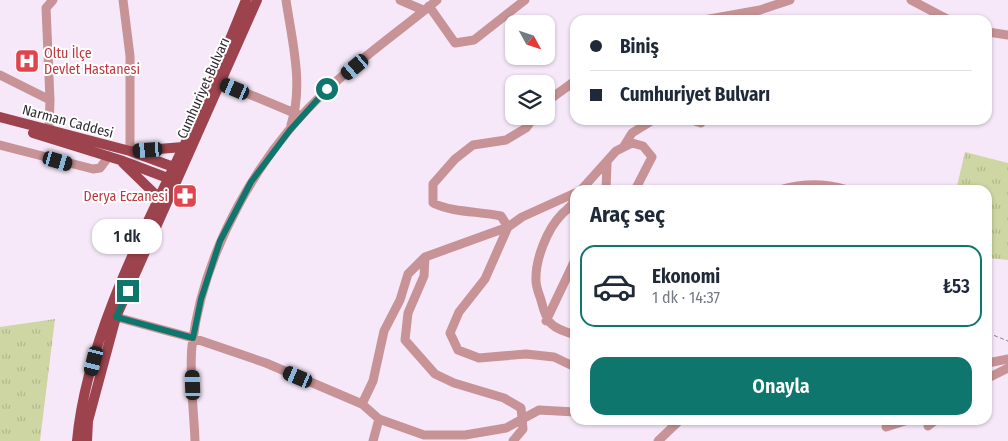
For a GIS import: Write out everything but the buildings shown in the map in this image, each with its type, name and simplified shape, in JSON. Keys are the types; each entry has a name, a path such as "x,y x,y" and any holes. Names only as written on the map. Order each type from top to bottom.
{"main road":[{"name":"Cumhuriyet Bulvarı","path":"177,169 183,147 246,0"},
{"name":"Cumhuriyet Bulvarı","path":"87,441 88,422 116,317 172,180 220,82 257,0"},
{"name":"Narman Caddesi","path":"0,117 130,151 177,169"},
{"name":"Narman Caddesi","path":"0,122 109,156 172,180"},
{"name":"Narman Caddesi","path":"130,151 183,147"},
{"name":"Narman Caddesi","path":"120,160 158,197"},
{"name":"Cumhuriyet Bulvarı","path":"77,441 79,420 94,361 113,303 158,197 172,180"}],"street":[{"path":"49,130 50,100 46,8 53,0"},
{"path":"123,0 130,56 130,151"},
{"path":"286,0 297,80 299,115"},
{"path":"400,0 430,5 455,43 474,40 525,0"},
{"path":"732,15 760,10 790,0"},
{"path":"911,0 940,15"},
{"path":"195,441 192,347 201,299 220,241 251,182 299,115 327,89 430,5"},
{"path":"992,33 1008,35"},
{"path":"0,75 50,100"},
{"path":"220,82 299,115"},
{"path":"555,95 570,85"},
{"path":"508,227 501,216 476,211 447,210 433,203 433,184 456,159 473,145 506,140 528,125"},
{"path":"624,147 632,133 645,125"},
{"path":"586,185 616,151 632,143 643,146 652,157 642,172 637,185"},
{"path":"0,145 93,169 100,168 109,156"},
{"path":"606,185 607,163"},
{"path":"813,185 827,183 833,185"},
{"path":"362,404 373,381 384,331 400,300 408,274 425,256 508,227 522,217 570,195"},
{"path":"570,208 562,214 538,260 536,282 546,321 557,329 570,333"},
{"path":"508,227 485,279 458,312 450,333 458,350 479,358 526,354 554,357 570,365"},
{"path":"425,256 424,276 408,313 405,340 435,374 454,383 482,389 504,398 521,408 523,429 513,441"},
{"path":"546,321 570,271"},
{"path":"116,317 193,338 266,363 362,404 379,419 424,435 464,434 506,428 539,410 570,412"},
{"path":"992,362 1008,359"},
{"path":"992,376 1008,368"},
{"path":"373,441 379,419"},
{"path":"658,441 675,425"},
{"path":"886,427 892,425"}],"path":[{"path":"992,335 1008,341"}],"green space":[{"path":"965,152 1008,163 1008,260 992,258 992,185 957,185"},
{"path":"55,319 40,441 0,441 0,327"}],"place":[{"name":"Oltu İlçe Devlet Hastanesi","path":"27,61"},
{"name":"Derya Eczanesi","path":"185,196"}],"route":[{"path":"128,291 116,317 193,338 201,299 220,241 251,182 290,130 327,89"}]}
